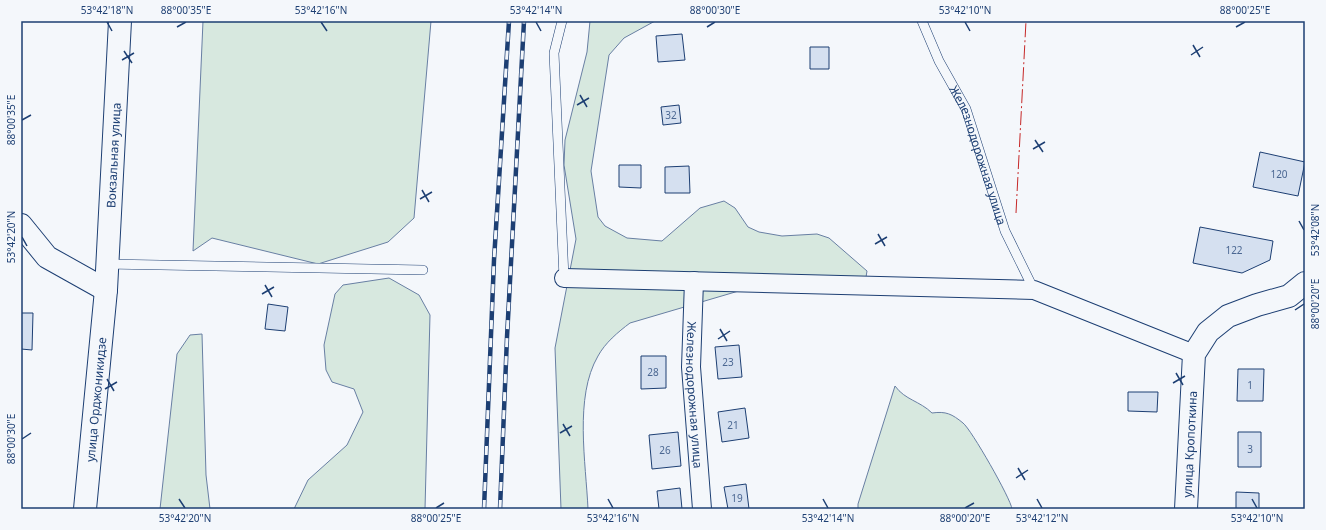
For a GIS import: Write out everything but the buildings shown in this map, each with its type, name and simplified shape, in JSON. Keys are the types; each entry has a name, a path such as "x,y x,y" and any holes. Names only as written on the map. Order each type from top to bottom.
{"main road":[{"name":"Вокзальная улица","path":"106,290 106,264 120,21"},
{"path":"21,225 47,257 106,290"},
{"name":"улица Орджоникидзе","path":"85,509 106,290"},
{"path":"1194,354 1208,332 1228,316 1300,292"},
{"name":"улица Кропоткина","path":"1186,509 1194,354"}],"street":[{"path":"564,278 1034,290 1194,354"},
{"name":"Железнодорожная улица","path":"694,282 691,367 702,509"}],"lane":[{"path":"562,21 554,53 564,278"},
{"name":"Железнодорожная улица","path":"922,21 939,61 966,109 1005,231 1034,290"},
{"path":"106,264 423,270"}],"shaded area":[{"path":"203,21 431,21 414,218 388,242 318,264 212,238 193,251"},
{"path":"590,21 655,21 624,38 609,55 591,171 598,217 605,226 627,238 662,241 700,208 724,201 735,208 748,227 759,232 782,236 817,234 829,238 867,271 865,283 742,290 630,323 625,326 612,338 598,356 591,372 586,391 583,431 588,509 561,509 555,348 576,239 564,165 565,140 587,52"},
{"path":"389,278 419,295 430,315 425,509 294,509 308,480 347,445 363,412 354,389 332,382 326,370 324,345 335,294 343,285"},
{"path":"202,334 206,475 210,509 160,509 177,354 190,335"},
{"path":"895,386 908,398 932,413 941,412 949,414 963,423 990,464 1012,509 858,509 858,504"}],"railway":[{"path":"484,509 494,260 509,21"},
{"path":"500,509 507,337 524,21"}],"power":[{"path":"1016,213 1026,21"}]}
